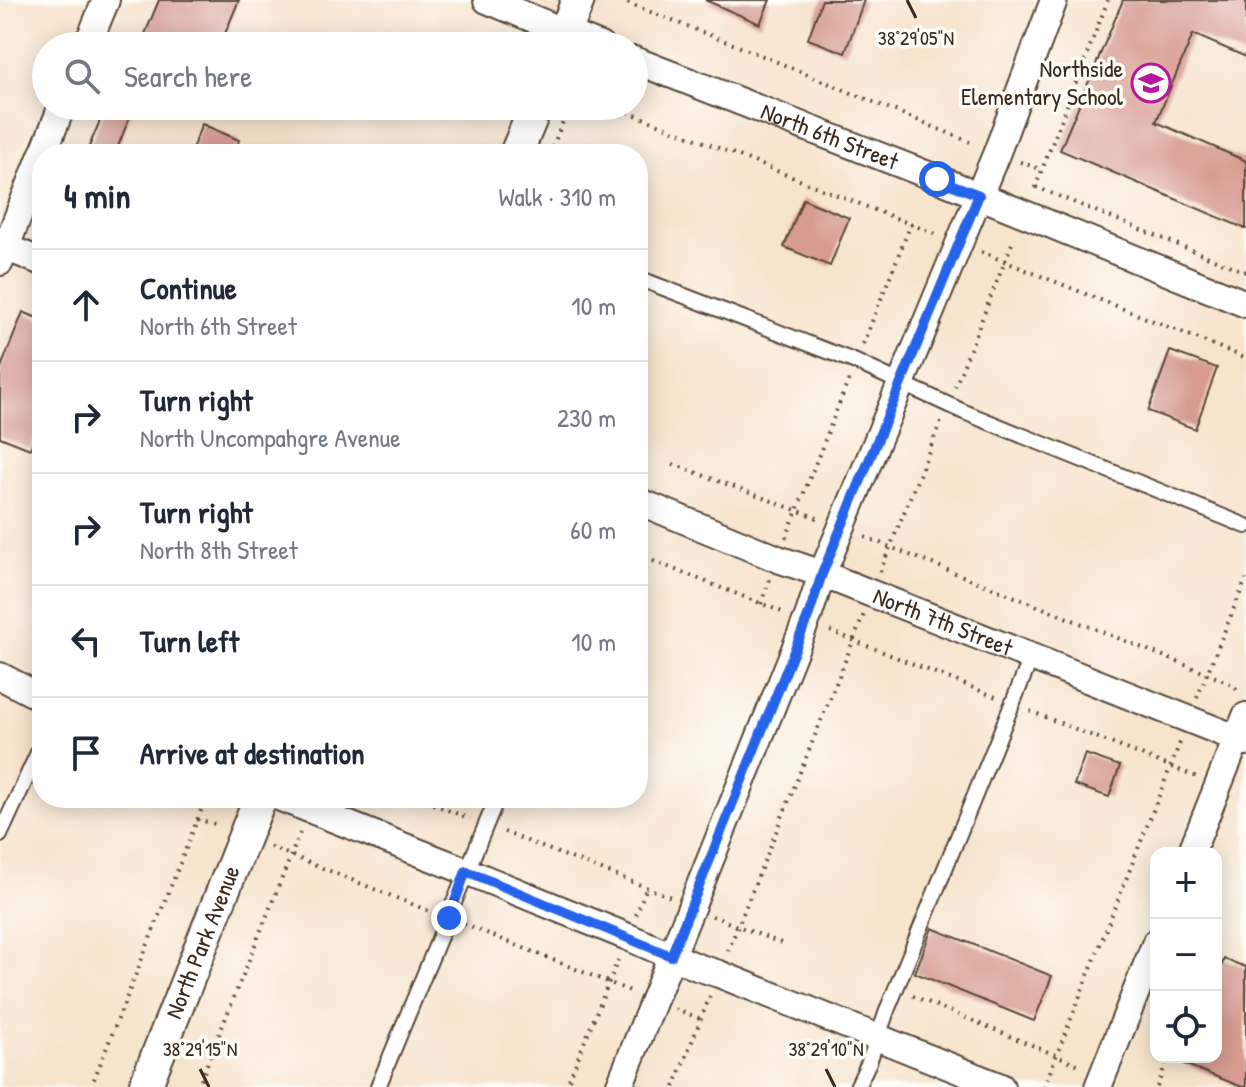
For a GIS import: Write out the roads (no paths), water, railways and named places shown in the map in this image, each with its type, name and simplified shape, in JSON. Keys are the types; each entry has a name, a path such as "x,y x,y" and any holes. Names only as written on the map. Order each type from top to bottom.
{"street":[{"path":"93,32 106,0"},
{"path":"487,0 549,32"},
{"path":"566,32 578,0"},
{"path":"619,1087 822,574 979,195 1048,2"},
{"name":"North 6th Street","path":"648,65 1246,304"},
{"path":"46,144 56,120"},
{"path":"520,144 530,120"},
{"path":"32,179 2,252 32,260"},
{"name":"North 7th Street","path":"648,505 1031,658 1243,733"},
{"path":"0,676 32,693"},
{"path":"1193,847 1243,733"},
{"name":"North Park Avenue","path":"145,1087 256,808"},
{"path":"304,808 1001,1087"},
{"path":"1101,1081 1150,957"}],"lane":[{"path":"648,282 856,362 948,405 1246,526"},
{"path":"857,1087 1031,658"},
{"path":"0,835 32,766"},
{"path":"378,1087 493,808"}],"place":[{"name":"Northside Elementary School","path":"1151,83"}]}
